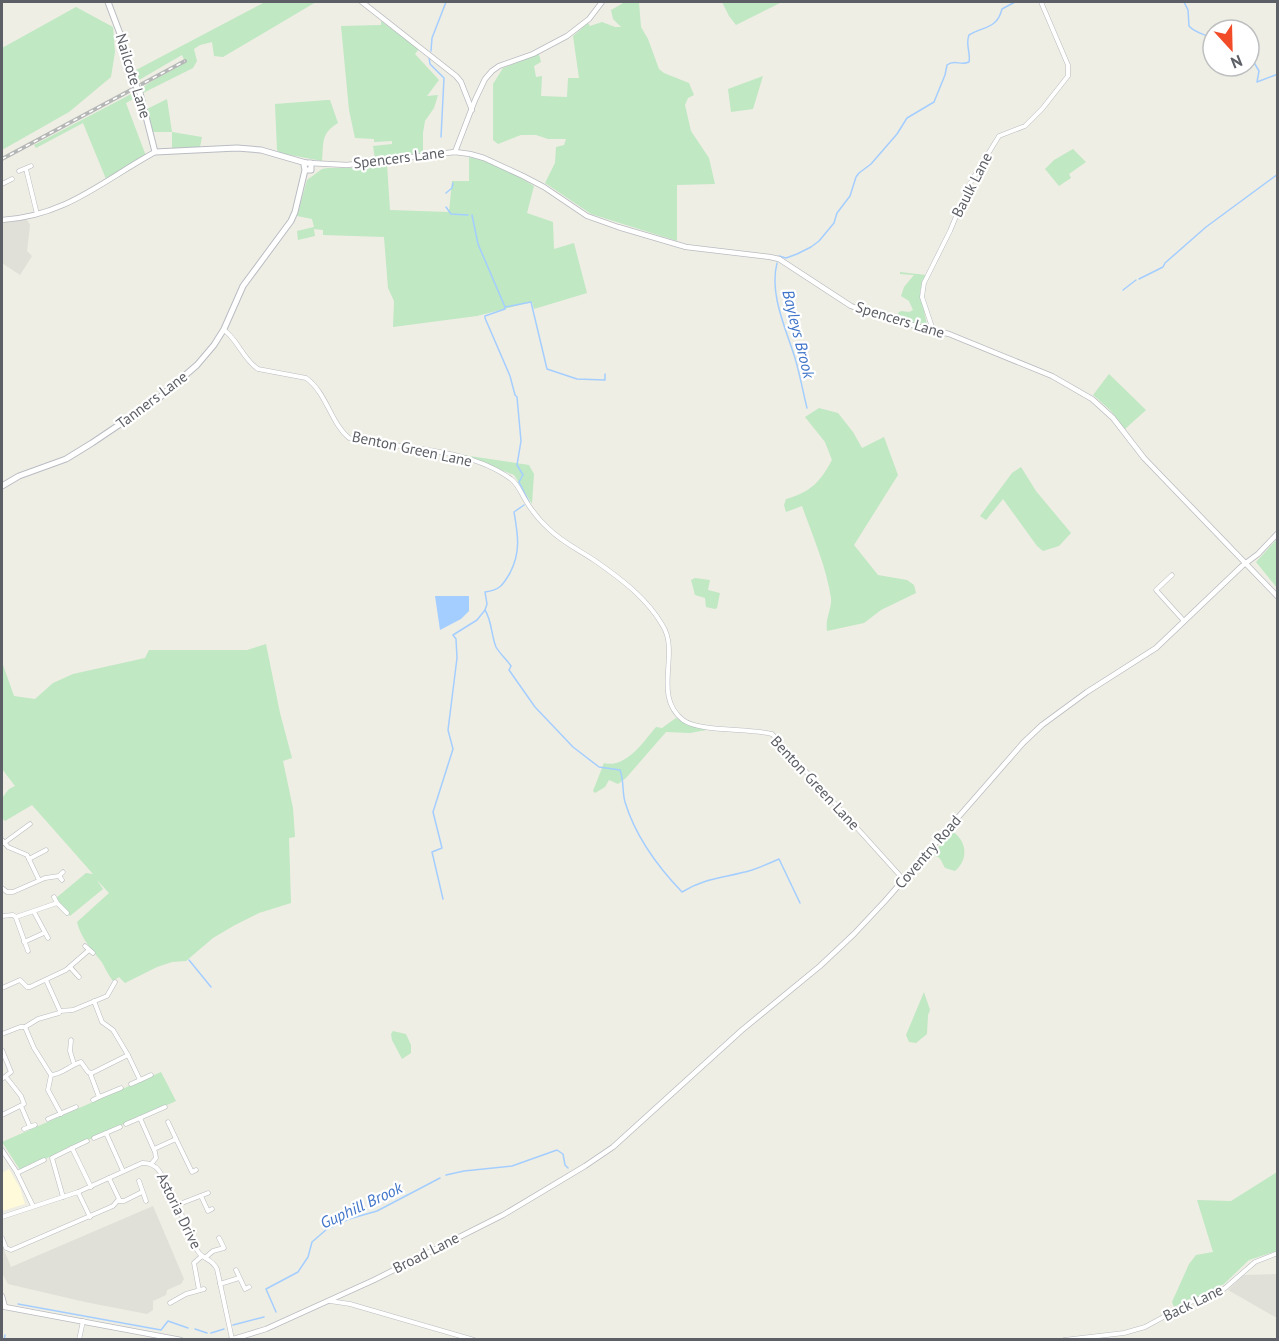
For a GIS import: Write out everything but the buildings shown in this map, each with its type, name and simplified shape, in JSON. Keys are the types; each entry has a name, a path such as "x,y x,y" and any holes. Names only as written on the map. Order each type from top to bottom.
{"main road":[{"name":"Nailcote Lane","path":"108,2 122,39 132,78 140,93 155,152"},
{"name":"Spencers Lane","path":"155,152 261,150 308,166"},
{"name":"Tanners Lane","path":"2,486 19,476 66,459 159,398 197,365 224,330 243,286 295,212 308,166"}],"street":[{"path":"362,2 456,76 472,110"},
{"path":"455,152 485,80 499,66 533,54 567,36 589,19 602,2"},
{"name":"Baulk Lane","path":"933,330 922,297 924,283 950,231 969,185 999,136 1025,126 1032,120 1068,76 1068,65 1041,2"},
{"path":"468,99 475,100"},
{"path":"2,220 37,214 67,205 155,152"},
{"name":"Spencers Lane","path":"308,166 354,164 455,152 484,158 544,187 587,216 686,247 779,260 851,306 933,330 1052,376 1092,399 1113,418 1144,458 1278,597"},
{"path":"19,171 31,166"},
{"path":"26,169 37,214"},
{"path":"2,184 10,182"},
{"name":"Benton Green Lane","path":"224,330 258,369 306,378 311,382 324,398 341,430 351,439 465,458 512,479 533,512 550,531 621,579 658,618 669,639 666,677 668,693 671,706 681,719 696,726 772,734 904,879"},
{"name":"Coventry Road","path":"613,1147 742,1030 820,966 885,901 1023,743 1042,725 1087,692 1156,648 1278,533"},
{"path":"1172,575 1156,590 1184,621"},
{"path":"30,824 3,841 29,859 39,880"},
{"path":"29,859 46,850"},
{"path":"2,888 13,892 39,880 61,876"},
{"path":"54,897 67,913"},
{"path":"2,916 16,917 57,903"},
{"path":"34,912 48,938"},
{"path":"16,917 28,951"},
{"path":"24,942 44,933"},
{"path":"2,988 20,980 30,987 46,980 91,952 85,945"},
{"path":"70,967 79,977"},
{"path":"46,980 60,1011"},
{"path":"2,1034 20,1027 25,1028 38,1019 60,1011 74,1010 109,995 114,982"},
{"path":"94,1001 102,1022 113,1030 140,1080"},
{"path":"25,1028 51,1076 48,1090 61,1113"},
{"path":"70,1040 70,1051 74,1064"},
{"path":"2,1050 11,1070 10,1074 4,1078 24,1101 21,1106 2,1115"},
{"path":"90,1073 128,1055"},
{"path":"51,1076 83,1062 99,1097"},
{"path":"131,1084 151,1076"},
{"path":"93,1100 121,1088"},
{"path":"21,1106 33,1126 24,1130"},
{"path":"48,1119 76,1107"},
{"path":"126,1124 165,1107"},
{"path":"140,1118 154,1149 156,1158 152,1163"},
{"path":"168,1122 192,1172"},
{"path":"94,1138 120,1127"},
{"path":"106,1133 123,1171"},
{"path":"154,1149 176,1139"},
{"path":"63,1197 52,1158 87,1141"},
{"name":"Broad Lane","path":"231,1339 266,1329 329,1301 503,1215 613,1147"},
{"path":"72,1148 91,1187"},
{"path":"2,1150 33,1206"},
{"path":"16,1173 44,1160"},
{"name":"Astoria Drive","path":"2,1217 91,1187 142,1163 152,1163 158,1168 171,1198 204,1256 214,1263 231,1339"},
{"path":"110,1178 119,1201"},
{"path":"139,1181 146,1201"},
{"path":"78,1192 90,1217"},
{"path":"2,1238 6,1248 12,1250 142,1192"},
{"path":"177,1205 208,1193"},
{"path":"201,1196 208,1211"},
{"path":"170,1303 202,1290 194,1263 213,1251 224,1250 219,1238"},
{"name":"Back Lane","path":"1064,1340 1140,1329 1191,1302 1226,1288 1255,1262 1278,1253"},
{"path":"237,1270 245,1289 249,1287"},
{"path":"220,1284 240,1278"},
{"path":"173,1295 176,1300"},
{"path":"2,1296 3,1305 83,1320 150,1337 181,1340"},
{"path":"329,1301 350,1304 474,1340"},
{"path":"79,1340 83,1320"}],"shaded area":[{"path":"26,218 30,225 27,251 32,256 20,275 2,263 2,222"},
{"path":"9,1169 20,1188 25,1204 2,1211 2,1173"},
{"path":"153,1206 184,1279 181,1284 167,1290 166,1295 153,1301 153,1310 147,1314 8,1284 2,1273 2,1245 11,1267"},
{"path":"1277,1274 1277,1318 1228,1290 1244,1275"}],"green space":[{"path":"265,2 316,2 223,57 214,56 212,42 200,45 194,49 197,61 193,68 143,93 142,88 147,84 185,62 182,55 139,80 134,74 136,70"},
{"path":"625,2 639,2 641,27 659,69 689,83 694,95 688,98 685,105 691,131 709,158 715,184 677,185 677,241 591,214 545,183 555,163 556,147 564,145 566,139 521,135 498,144 493,140 493,84 503,68 539,54 541,62 534,66 536,77 542,76 541,96 567,97 568,78 579,78 573,36 588,23 590,26 602,22 621,27 613,19 611,10"},
{"path":"722,2 782,2 736,25"},
{"path":"76,7 113,27 115,52 111,77 69,112 2,150 2,48"},
{"path":"381,21 419,49 415,54 439,80 427,96 438,95 434,108 425,121 423,153 375,159 373,146 392,144 392,141 374,142 374,139 355,138 349,110 341,26 381,25"},
{"path":"763,76 753,109 731,112 728,89"},
{"path":"135,92 137,97 126,103 146,156 106,179 83,123 36,148 34,145"},
{"path":"167,99 172,132 152,132 145,110"},
{"path":"330,100 338,123 326,135 322,161 280,153 277,150 275,104"},
{"path":"172,132 202,137 200,147 172,148"},
{"path":"1073,149 1086,162 1069,174 1071,178 1059,186 1045,169 1054,160"},
{"path":"469,157 503,168 534,186 527,213 553,222 554,249 574,243 587,293 534,309 532,302 477,316 393,327 394,301 388,288 384,237 323,235 323,230 314,229 315,236 298,240 297,231 314,227 312,219 297,216 307,180 322,169 387,164 390,210 449,212 452,181 469,181"},
{"path":"900,272 926,275 920,291 927,325 897,318 901,311 913,310 909,301 901,296 904,287 914,275 900,274"},
{"path":"1109,374 1146,410 1125,429 1110,410 1093,395"},
{"path":"819,408 838,413 862,448 884,437 898,475 854,545 878,575 907,580 914,585 916,593 881,610 864,623 827,631 831,598 819,552 802,506 786,512 784,505 786,499 814,485 832,460 825,442 805,417"},
{"path":"463,455 529,465 534,474 532,504 514,475"},
{"path":"1021,467 1036,491 1071,533 1059,546 1043,551 1037,546 1003,499 986,520 980,516 1012,473"},
{"path":"1277,539 1277,588 1256,562"},
{"path":"695,578 710,580 708,590 720,593 717,608 706,607 705,598 695,595 691,580"},
{"path":"266,644 292,758 283,761 293,808 295,837 289,838 291,903 259,913 235,925 213,938 186,961 172,962 157,967 125,983 119,977 113,981 102,962 83,938 77,922 109,893 97,880 103,889 70,916 56,898 86,873 93,874 32,805 5,821 2,818 2,798 9,789 15,786 2,769 2,662 14,696 35,699 53,683 73,674 145,658 149,650 247,650"},
{"path":"676,718 690,726 712,729 690,733 666,732 626,778 618,784 609,780 605,787 595,793 593,791 604,763 612,764 627,758 656,727 662,728"},
{"path":"952,831 961,840 964,850 963,861 955,871 945,868 939,858 932,855"},
{"path":"924,992 930,1010 927,1034 916,1043 909,1042 906,1035"},
{"path":"393,1031 406,1034 411,1045 411,1053 402,1059 392,1040"},
{"path":"161,1072 176,1101 20,1170 2,1142"},
{"path":"1277,1172 1277,1251 1249,1260 1224,1284 1174,1307 1172,1302 1189,1264 1196,1255 1213,1252 1197,1200 1231,1201"}],"water":[{"path":"435,596 469,596 469,611 461,619 440,630"}],"waterway":[{"path":"431,51 432,38 446,2"},
{"name":"Bayleys Brook","path":"779,256 786,258 797,254 819,241 834,223 837,213 850,196 859,173 871,164 897,134 907,118 934,102 947,65 969,62 969,35 993,24 1002,9 1015,2"},
{"name":"Bayleys Brook","path":"1184,2 1188,10 1189,26 1201,33"},
{"path":"429,57 430,64 444,78 441,137"},
{"name":"Bayleys Brook","path":"1258,78 1257,82 1278,74"},
{"path":"1139,279 1163,267 1206,227 1278,174"},
{"path":"446,193 452,188 453,183"},
{"path":"446,207 451,214 468,215"},
{"path":"472,215 478,244 505,307 485,318 517,397 521,441 517,465 523,475 519,482 529,502"},
{"name":"Bayleys Brook","path":"777,263 775,275 777,299 797,364 807,408"},
{"path":"1123,290 1136,280"},
{"path":"505,307 531,302 547,369 577,379 605,380 605,374"},
{"path":"524,505 514,512 518,543 516,558 508,577 494,590 485,592 487,604 485,610 494,642 511,666 509,670 535,707 573,747 599,767 620,770 625,802 641,838 664,872 682,892 699,883 752,870 779,859 800,903"},
{"path":"443,899 432,852 442,848 433,812 453,749 448,730 457,658 456,639 453,635 477,620 485,610"},
{"path":"189,960 211,987"},
{"path":"446,1175 512,1166 557,1150 563,1154 565,1165 568,1168"},
{"name":"Guphill Brook","path":"276,1312 266,1289 298,1272 308,1257 312,1242 327,1229 349,1219 377,1211 440,1178"},
{"name":"Guphill Brook","path":"18,1304 161,1330 168,1321 188,1328"},
{"name":"Guphill Brook","path":"233,1325 264,1317"},
{"path":"195,1329 207,1333"},
{"path":"211,1333 224,1329"},
{"name":"Guphill Brook","path":"4,1340 5,1335"}],"railway":[{"path":"2,159 185,61"}]}
